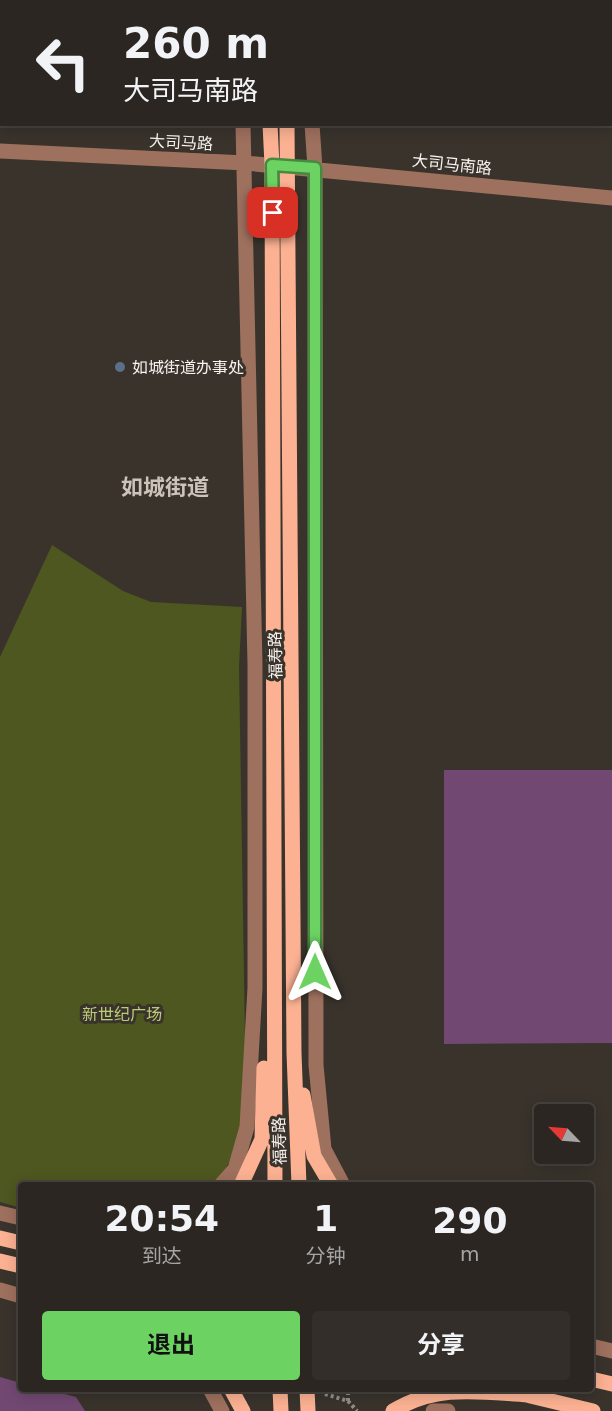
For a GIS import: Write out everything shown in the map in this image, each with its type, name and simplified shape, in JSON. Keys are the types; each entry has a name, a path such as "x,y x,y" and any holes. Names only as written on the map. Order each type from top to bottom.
{"main road":[{"name":"福寿路","path":"270,126 276,827 275,1182"},
{"name":"福寿路","path":"286,126 289,167 294,1053 299,1182"},
{"path":"242,1182 262,1139 265,1063 274,997"},
{"path":"294,1053 314,1156 329,1182"},
{"path":"0,1238 18,1242"},
{"path":"0,1261 18,1265"},
{"path":"594,1380 612,1384"},
{"path":"233,1392 243,1411"},
{"path":"280,1392 281,1411"},
{"path":"307,1392 308,1411"},
{"path":"393,1411 413,1399 449,1392"},
{"path":"472,1392 528,1395"},
{"path":"516,1392 593,1411"}],"street":[{"path":"224,1182 235,1169 247,1127 255,988 255,664 243,126"},
{"path":"312,126 315,168 316,1065 324,1149 341,1182"},
{"name":"大司马路","path":"0,151 289,167"},
{"name":"大司马南路","path":"289,167 612,198"},
{"path":"0,1213 18,1217"},
{"path":"0,1290 18,1295"},
{"path":"594,1347 612,1351"},
{"path":"212,1392 222,1411"},
{"path":"433,1411 440,1409 448,1411"}],"path":[{"path":"317,1392 348,1401 357,1411"},
{"path":"348,1392 348,1401"}],"green space":[{"name":"新世纪广场","path":"52,545 123,591 151,602 242,607 239,666 246,1100 243,1125 237,1145 216,1182 18,1182 18,1207 0,1202 0,657"}],"building":[{"path":"444,770 612,770 612,1043 444,1044"},
{"path":"0,1377 18,1382 18,1392 57,1392 76,1397 85,1411 0,1411"}],"place":[{"name":"如城街道办事处","path":"120,367"}],"district":[{"name":"如城街道","path":"165,487"}],"route":[{"path":"273,213 272,165 315,168 315,972"}]}
